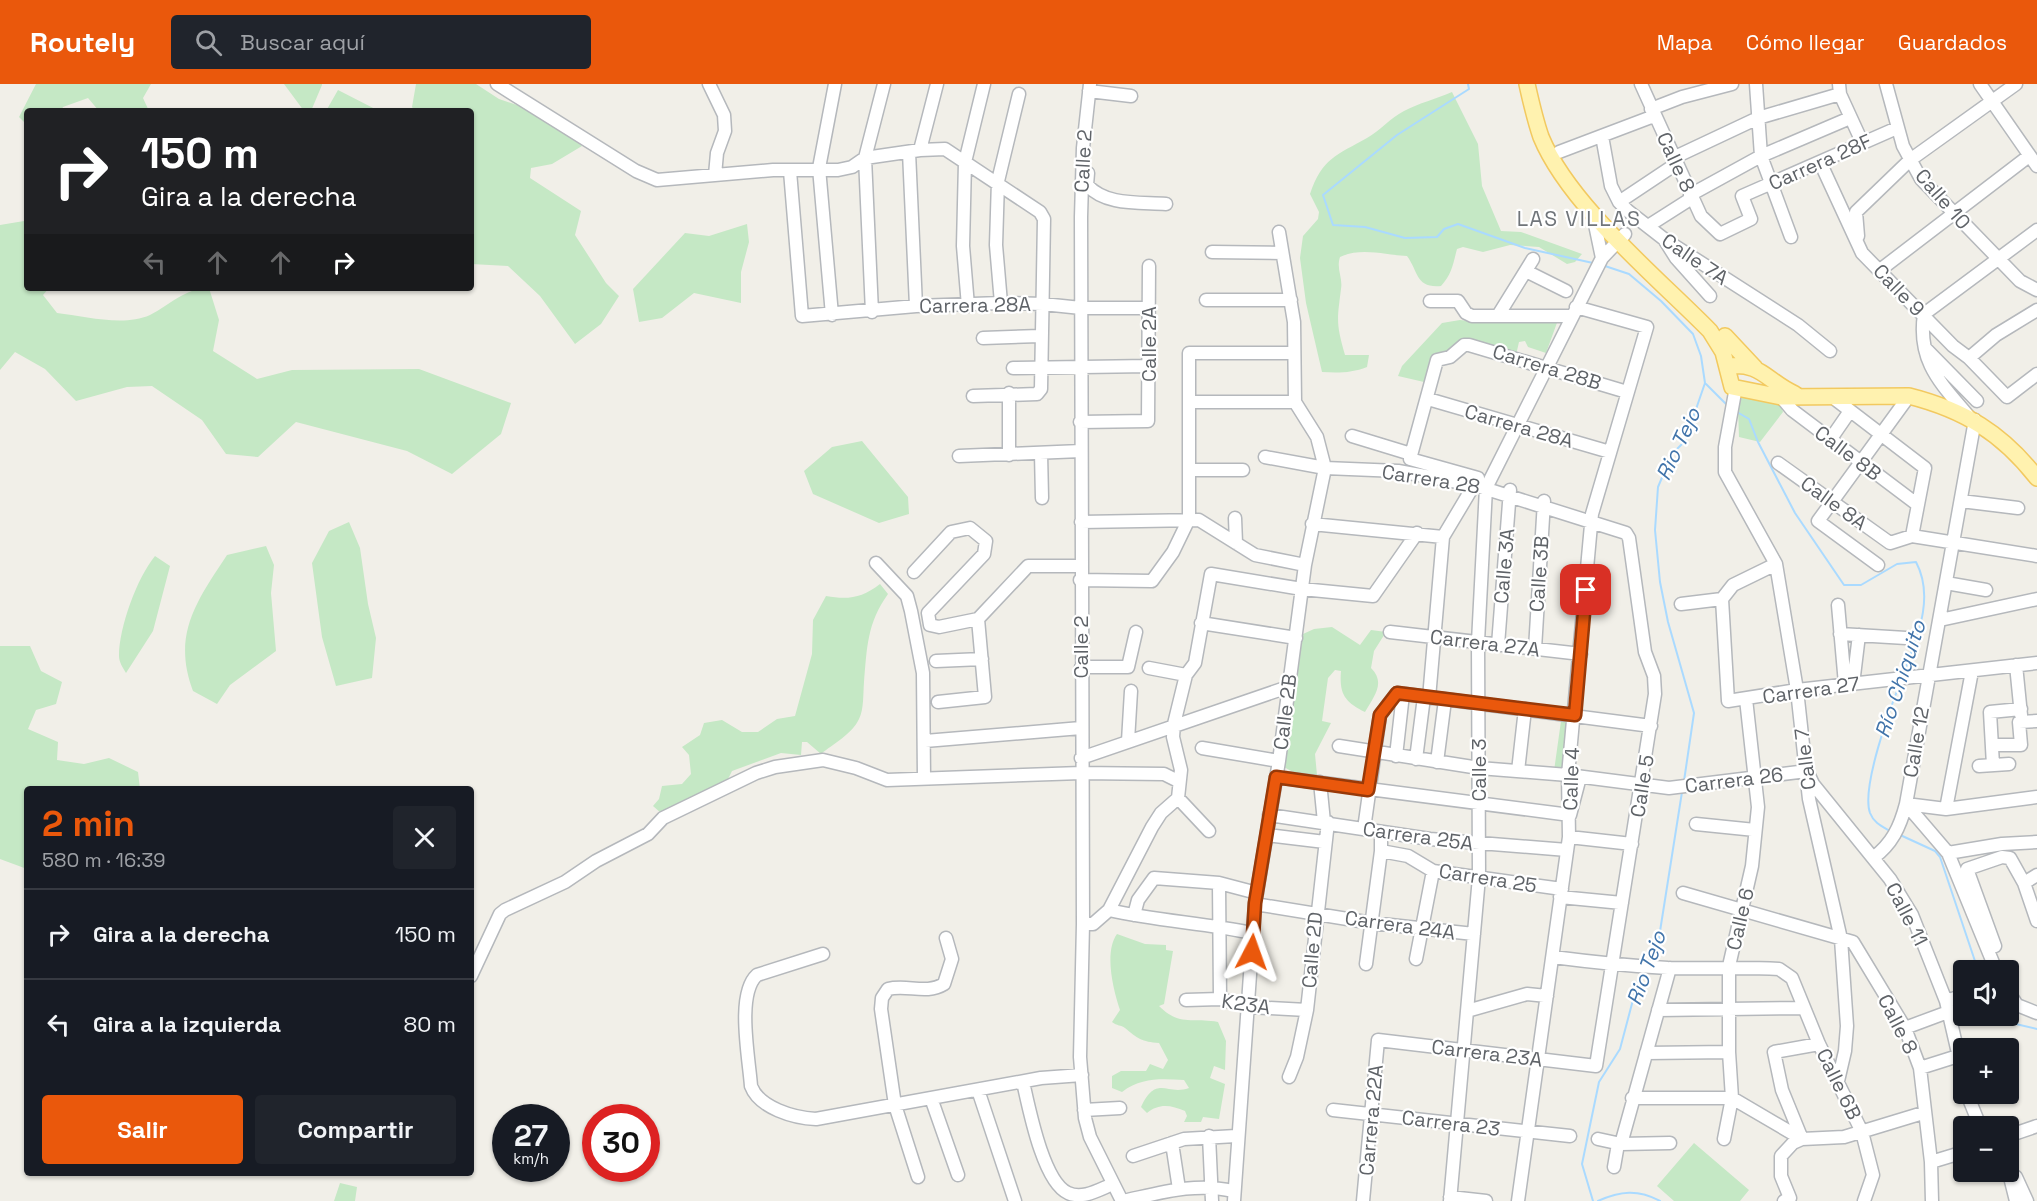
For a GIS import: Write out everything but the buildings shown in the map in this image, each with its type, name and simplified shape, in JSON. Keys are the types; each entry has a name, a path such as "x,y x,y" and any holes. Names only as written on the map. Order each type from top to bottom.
{"main road":[{"path":"1527,84 1541,137 1551,156 1593,214 1622,237 1755,368 1784,389 1800,396"},
{"path":"1535,84 1548,129 1559,152 1581,185 1622,237 1710,331 1732,365 1755,368"},
{"path":"1725,336 1732,365 1733,391 1781,397 1909,396 1973,419 2007,443 2037,478"}],"street":[{"path":"497,84 636,171 657,180 819,168 838,170 852,167 865,158 945,149 998,182 1043,215 1040,393 973,396"},
{"path":"521,84 522,98"},
{"path":"709,84 724,115 725,131 717,153 715,175"},
{"path":"832,315 819,168 834,84"},
{"path":"872,312 865,158 884,84"},
{"path":"916,306 915,151 937,84"},
{"path":"968,306 963,246 965,162 984,84"},
{"name":"Calle 8","path":"1641,84 1701,216 1720,234"},
{"path":"1559,152 1602,136 1682,97 1732,84"},
{"path":"1756,84 1761,156 1791,237"},
{"name":"Calle 10","path":"1886,84 1897,128 1910,160 1921,179 2020,281 2036,289"},
{"path":"1880,270 1954,215 2033,161 1980,84"},
{"path":"1862,253 1855,225 1856,212 1910,160 2016,84"},
{"path":"1089,87 1131,96"},
{"name":"Calle 2","path":"1089,87 1085,146 1080,422 1082,1076 1084,1110 1090,1137 1123,1201"},
{"path":"1602,136 1611,186 1619,202 1675,161 1758,118 1840,89 1850,118 1862,142"},
{"path":"1000,303 996,245 998,182 1019,94"},
{"path":"1648,225 1691,196 1761,156 1850,118"},
{"name":"Carrera 28F","path":"1720,234 1751,219 1742,196 1897,128"},
{"path":"1085,146 1087,185 1097,195 1108,200 1166,204"},
{"name":"Calle 9","path":"1820,162 1862,253 1953,346 1969,358 2007,398 2037,374"},
{"name":"Carrera 28A","path":"790,171 802,316 872,312 916,306 968,306 1000,303 1081,308 1149,308"},
{"name":"Calle 7A","path":"1619,202 1664,239 1679,246 1717,274 1798,325 1830,351"},
{"path":"1593,214 1601,259"},
{"path":"1973,419 1932,374 1925,348 1924,314 2037,230"},
{"path":"1189,402 1295,402 1291,300 1279,232"},
{"name":"Calle 3","path":"1450,1199 1479,877 1478,642 1483,485 1519,426 1592,275 1601,259 1622,237"},
{"path":"1664,239 1676,258 1710,296"},
{"path":"1212,252 1282,253"},
{"path":"1499,314 1533,259"},
{"name":"Calle 2A","path":"1080,422 1148,421 1149,266"},
{"path":"1526,271 1566,291"},
{"path":"1206,300 1291,300"},
{"path":"1430,300 1458,301 1468,315 1574,311"},
{"path":"1969,358 1996,335 2037,310"},
{"name":"Calle 4","path":"1518,1201 1569,837 1574,776 1575,715 1595,520 1610,452 1647,327 1574,311"},
{"path":"983,338 1040,336"},
{"name":"Carrera 28B","path":"1428,399 1437,360 1450,357 1466,345 1547,366 1627,392"},
{"path":"1925,348 1977,402"},
{"path":"1080,580 1152,581 1173,552 1189,519 1189,353 1294,353"},
{"path":"1012,368 1149,366"},
{"name":"Calle 7","path":"1733,391 1725,447 1725,472 1776,564 1797,690 1809,799 1847,941 1845,1051 1838,1081"},
{"path":"1009,393 1009,455"},
{"path":"1831,396 1925,468 1912,536 2037,556"},
{"path":"1878,565 1818,521 1909,396"},
{"name":"Calle 8B","path":"1781,397 1792,410 1830,440 1918,505"},
{"path":"1411,457 1428,399"},
{"name":"Carrera 28A","path":"1428,399 1610,452"},
{"name":"Calle 2B","path":"1234,1198 1236,1136 1249,1007 1256,898 1279,761 1305,565 1324,468 1317,437 1295,402"},
{"path":"1830,440 1850,411"},
{"name":"Calle 12","path":"1973,419 1961,501 1906,804 1948,853 1992,960"},
{"name":"Carrera 28","path":"1352,436 1483,485"},
{"path":"959,456 1081,451"},
{"path":"1041,453 1042,498"},
{"name":"Carrera 28","path":"1265,457 1324,468 1398,471 1483,485 1595,520"},
{"name":"Calle 8A","path":"1778,463 1890,543 1912,536"},
{"path":"1189,470 1243,470"},
{"path":"1416,759 1427,698 1443,537 1483,485"},
{"name":"Calle 3A","path":"1498,645 1510,492"},
{"path":"1961,501 2018,508"},
{"name":"Calle 3B","path":"1534,649 1544,503"},
{"path":"1235,518 1236,543"},
{"path":"1081,522 1189,519 1210,525 1255,555 1305,565"},
{"name":"Calle 5","path":"1595,520 1626,533 1629,538 1645,652 1654,676 1655,694 1643,785 1611,964 1596,1066"},
{"path":"1312,524 1443,537"},
{"path":"914,572 951,532 970,528 986,541 984,554 928,613 927,620 930,625 939,627 978,619 1028,566 1081,566"},
{"path":"1209,831 1178,798 1178,781 1181,770 1173,737 1186,675 1195,663 1211,574 1302,589 1372,596 1417,533"},
{"path":"876,563 907,596 923,673 924,778"},
{"path":"1681,604 1722,598 1733,585 1776,564"},
{"path":"1946,583 1986,590"},
{"name":"Carrera 27","path":"1722,598 1728,701 1797,690 2037,663"},
{"path":"1940,620 2037,600"},
{"path":"1838,605 1840,633 1849,684"},
{"path":"938,702 985,697 978,619"},
{"path":"1201,622 1296,639"},
{"path":"1081,668 1128,667 1136,632"},
{"name":"Carrera 27A","path":"1390,632 1581,654"},
{"path":"1840,633 1906,638"},
{"path":"1849,684 1859,635"},
{"path":"936,661 982,659"},
{"path":"1992,745 2021,746 2019,722 2022,715 2016,665"},
{"path":"1149,668 1186,675"},
{"path":"1946,809 1972,671"},
{"path":"1081,758 1174,724 1288,687"},
{"path":"1128,741 1131,691"},
{"path":"1400,693 1651,726"},
{"path":"1364,829 1380,715 1400,693"},
{"path":"1396,756 1400,693"},
{"name":"Calle 6","path":"1724,1139 1732,1098 1729,1052 1729,966 1752,866 1758,807 1746,699"},
{"path":"1437,762 1445,700"},
{"path":"1518,771 1525,709"},
{"path":"1993,765 1990,712 2022,715 2037,721"},
{"path":"925,741 1081,728"},
{"name":"Carrera 26","path":"1339,746 1479,768 1574,776 1669,788 1807,771"},
{"path":"1202,748 1279,761"},
{"path":"474,970 505,910 565,882 596,861 648,834 663,818 756,772 823,760 856,768 887,780 1081,773 1164,774 1178,781"},
{"path":"1978,766 2009,764"},
{"name":"Calle 11","path":"1807,771 1813,784 1890,879 1912,915 1947,1007 1954,1038"},
{"path":"1276,777 1570,815"},
{"name":"Calle 2D","path":"1290,1077 1297,1057 1306,1010 1315,912 1325,842 1326,822 1320,782"},
{"path":"1083,924 1093,924 1109,910 1152,827 1161,813 1178,798"},
{"path":"1873,858 1890,843 1901,823 1906,804 1946,809 2037,798"},
{"name":"Carrera 25A","path":"1269,815 1479,844 1567,850"},
{"path":"1696,824 1755,830"},
{"path":"1366,964 1381,851 1381,832"},
{"path":"1267,835 1325,842"},
{"path":"1569,837 1632,844"},
{"path":"1948,853 2002,844 2037,842"},
{"name":"Carrera 25","path":"1381,851 1408,856 1432,871 1479,877 1622,903"},
{"path":"2000,960 1967,869 2002,857 2010,858 2024,883 2037,921"},
{"path":"1416,959 1432,871"},
{"path":"2024,883 2037,875"},
{"name":"Carrera 24A","path":"1134,915 1138,900 1154,878 1219,883 1256,898 1372,923 1474,934"},
{"path":"1219,883 1220,999"},
{"path":"1683,892 1847,941"},
{"path":"1109,910 1252,933"},
{"path":"918,1177 895,1105 881,1009 882,998 888,989 898,986 925,990 944,984 952,959 946,938"},
{"name":"Calle 8","path":"1847,941 1905,1028 1920,1068 1923,1113 1931,1162 1932,1201"},
{"path":"822,954 757,975 749,982 745,998 751,1086 755,1097 801,1118 816,1119 1057,1076 1082,1076"},
{"path":"1552,957 1643,966 1729,966"},
{"name":"Calle 6B","path":"1729,966 1779,969 1792,978 1819,1044 1862,1132 1873,1175 1864,1201"},
{"path":"1614,1167 1658,1011 1664,967"},
{"path":"1467,1011 1527,994 1547,996"},
{"name":"K23A","path":"1186,1000 1220,999 1249,1007 1306,1010"},
{"path":"1905,1028 1953,1003"},
{"path":"2019,1005 2034,1009"},
{"path":"1658,1011 1729,1007 1803,1008"},
{"name":"Carrera 23A","path":"1378,1040 1596,1066"},
{"name":"Carrera 22A","path":"1363,1201 1378,1040"},
{"path":"1802,1139 1782,1090 1774,1052 1819,1044"},
{"path":"1646,1053 1729,1052"},
{"path":"1920,1068 1953,1058"},
{"path":"1023,1082 1041,1153 1051,1174 1063,1188 1068,1193 1084,1196 1113,1184"},
{"path":"978,1090 1015,1201"},
{"path":"931,1098 958,1175"},
{"path":"1632,1098 1732,1098 1802,1139"},
{"path":"1084,1110 1120,1107"},
{"name":"Carrera 23","path":"1332,1110 1570,1136"},
{"path":"1784,1201 1790,1198 1781,1176 1781,1156 1793,1143 1802,1139 1844,1137 1923,1113"},
{"path":"2019,1132 2037,1126"},
{"path":"1133,1156 1172,1143 1209,1136 1236,1136"},
{"path":"1209,1136 1212,1201"},
{"path":"1598,1139 1619,1144 1670,1143"},
{"path":"1172,1143 1179,1189"},
{"path":"1931,1162 1953,1155"},
{"path":"2011,1182 2016,1201"},
{"path":"2018,1182 2026,1201"},
{"path":"1123,1201 1179,1189 1210,1186 1234,1198"},
{"path":"1450,1199 1486,1201"}],"green space":[{"path":"36,84 151,84 143,98 148,108 96,108 88,98 62,108 24,108 24,122 19,117"},
{"path":"284,84 322,84 312,108 302,108"},
{"path":"416,84 476,84 499,99 523,107 568,133 582,146 552,164 531,168 530,178 581,211 575,235 606,283 619,296 601,324 575,344 540,296 508,266 474,264 474,108 412,107"},
{"path":"338,90 373,108 328,108"},
{"path":"1452,92 1478,144 1482,186 1501,231 1521,232 1582,254 1575,262 1567,264 1539,247 1510,245 1483,252 1463,247 1457,249 1450,273 1441,286 1422,282 1407,256 1357,252 1340,257 1341,285 1338,322 1345,355 1369,355 1367,367 1345,372 1322,372 1306,303 1300,258 1303,236 1318,219 1319,212 1310,194 1315,182 1325,165 1332,159 1372,135 1399,114"},
{"path":"24,221 24,291 46,291 43,295 57,313 104,320 128,320 150,315 192,291 210,291 219,320 213,351 257,379 292,370 419,369 511,403 501,434 452,474 407,451 296,422 258,457 226,454 202,420 152,386 127,387 76,401 45,369 15,352 0,370 0,225"},
{"path":"747,224 749,242 741,272 741,303 694,293 662,318 639,322 633,289 685,233 709,236"},
{"path":"1507,318 1558,320 1546,353 1528,347 1525,341 1519,342 1516,355 1466,342 1451,354 1434,355 1424,382 1398,376 1402,366 1442,323 1460,320 1486,323"},
{"path":"1743,393 1763,396 1781,405 1783,412 1760,442 1739,437 1738,409"},
{"path":"862,441 908,497 909,514 879,523 813,494 804,471 832,447"},
{"path":"349,522 360,548 368,604 376,638 372,678 336,686 322,637 312,563 329,531"},
{"path":"266,546 274,565 271,593 276,651 230,685 217,704 193,691 185,653 190,620 206,588 227,555"},
{"path":"155,556 170,566 153,631 126,673 119,658 122,631 130,603 148,565"},
{"path":"880,584 888,594 876,615 869,636 861,715 847,734 821,754 807,742 802,742 801,755 781,753 732,771 726,783 661,813 653,806 659,799 662,786 682,784 691,774 689,755 682,747 700,735 704,723 722,720 742,732 758,732 777,719 795,716 812,654 813,620 826,596 854,597"},
{"path":"1332,627 1360,645 1371,630 1386,632 1374,651 1371,668 1378,679 1377,690 1365,712 1348,701 1342,691 1341,671 1335,670 1328,678 1322,721 1331,723 1315,754 1317,775 1293,772 1282,766 1303,634 1314,629"},
{"path":"0,646 30,646 41,671 62,682 56,704 36,710 28,729 58,742 57,760 84,764 109,758 138,772 140,786 24,786 24,868 0,859"},
{"path":"1561,721 1570,722 1563,771 1554,771"},
{"path":"1117,934 1145,944 1166,945 1166,950 1173,951 1164,1004 1159,1006 1167,1013 1180,1019 1218,1022 1226,1041 1225,1070 1214,1066 1210,1078 1225,1084 1219,1119 1203,1117 1201,1122 1184,1122 1187,1116 1185,1111 1180,1109 1161,1106 1147,1113 1141,1107 1152,1091 1157,1089 1189,1088 1184,1080 1144,1081 1122,1092 1112,1088 1112,1076 1121,1071 1146,1071 1150,1064 1163,1069 1168,1060 1159,1043 1140,1039 1112,1022 1120,1010 1110,960"},
{"path":"1694,1143 1749,1190 1740,1201 1674,1201 1657,1186"},
{"path":"340,1183 357,1187 355,1201 334,1201"}],"waterway":[{"name":"Rio Tejo","path":"1468,84 1469,89 1397,135 1323,195 1333,225 1365,227 1405,238 1437,237 1444,229 1458,224 1525,248 1593,263"},
{"name":"Rio Tejo","path":"1602,265 1629,274 1661,301 1693,334 1701,356 1705,383 1685,441 1672,454 1658,487 1655,530 1660,582 1668,622 1694,713 1684,781"},
{"name":"Río Chiquito","path":"1706,384 1727,405"},
{"name":"Río Chiquito","path":"1737,412 1749,419 1758,442 1795,513 1844,585 1861,585 1897,564 1916,562 1924,589 1924,603 1919,631 1904,672"},
{"name":"Río Chiquito","path":"1890,831 1878,824 1870,813 1869,786 1878,748 1900,683"},
{"name":"Rio Tejo","path":"1649,962 1658,944 1682,792"},
{"name":"Río Chiquito","path":"1898,834 1935,851 1940,857 1975,960"},
{"name":"Rio Tejo","path":"1593,1201 1582,1164 1599,1082 1620,1049 1638,981 1644,970"},
{"name":"Río Chiquito","path":"2019,1025 2037,1029"},
{"name":"Rio Tejo","path":"1598,1201 1621,1193 1637,1193 1660,1201"}],"district":[{"name":"LAS VILLAS","path":"1579,218"}],"route":[{"path":"1252,952 1255,903 1276,777 1368,790 1380,715 1397,693 1575,715 1586,590"}]}
